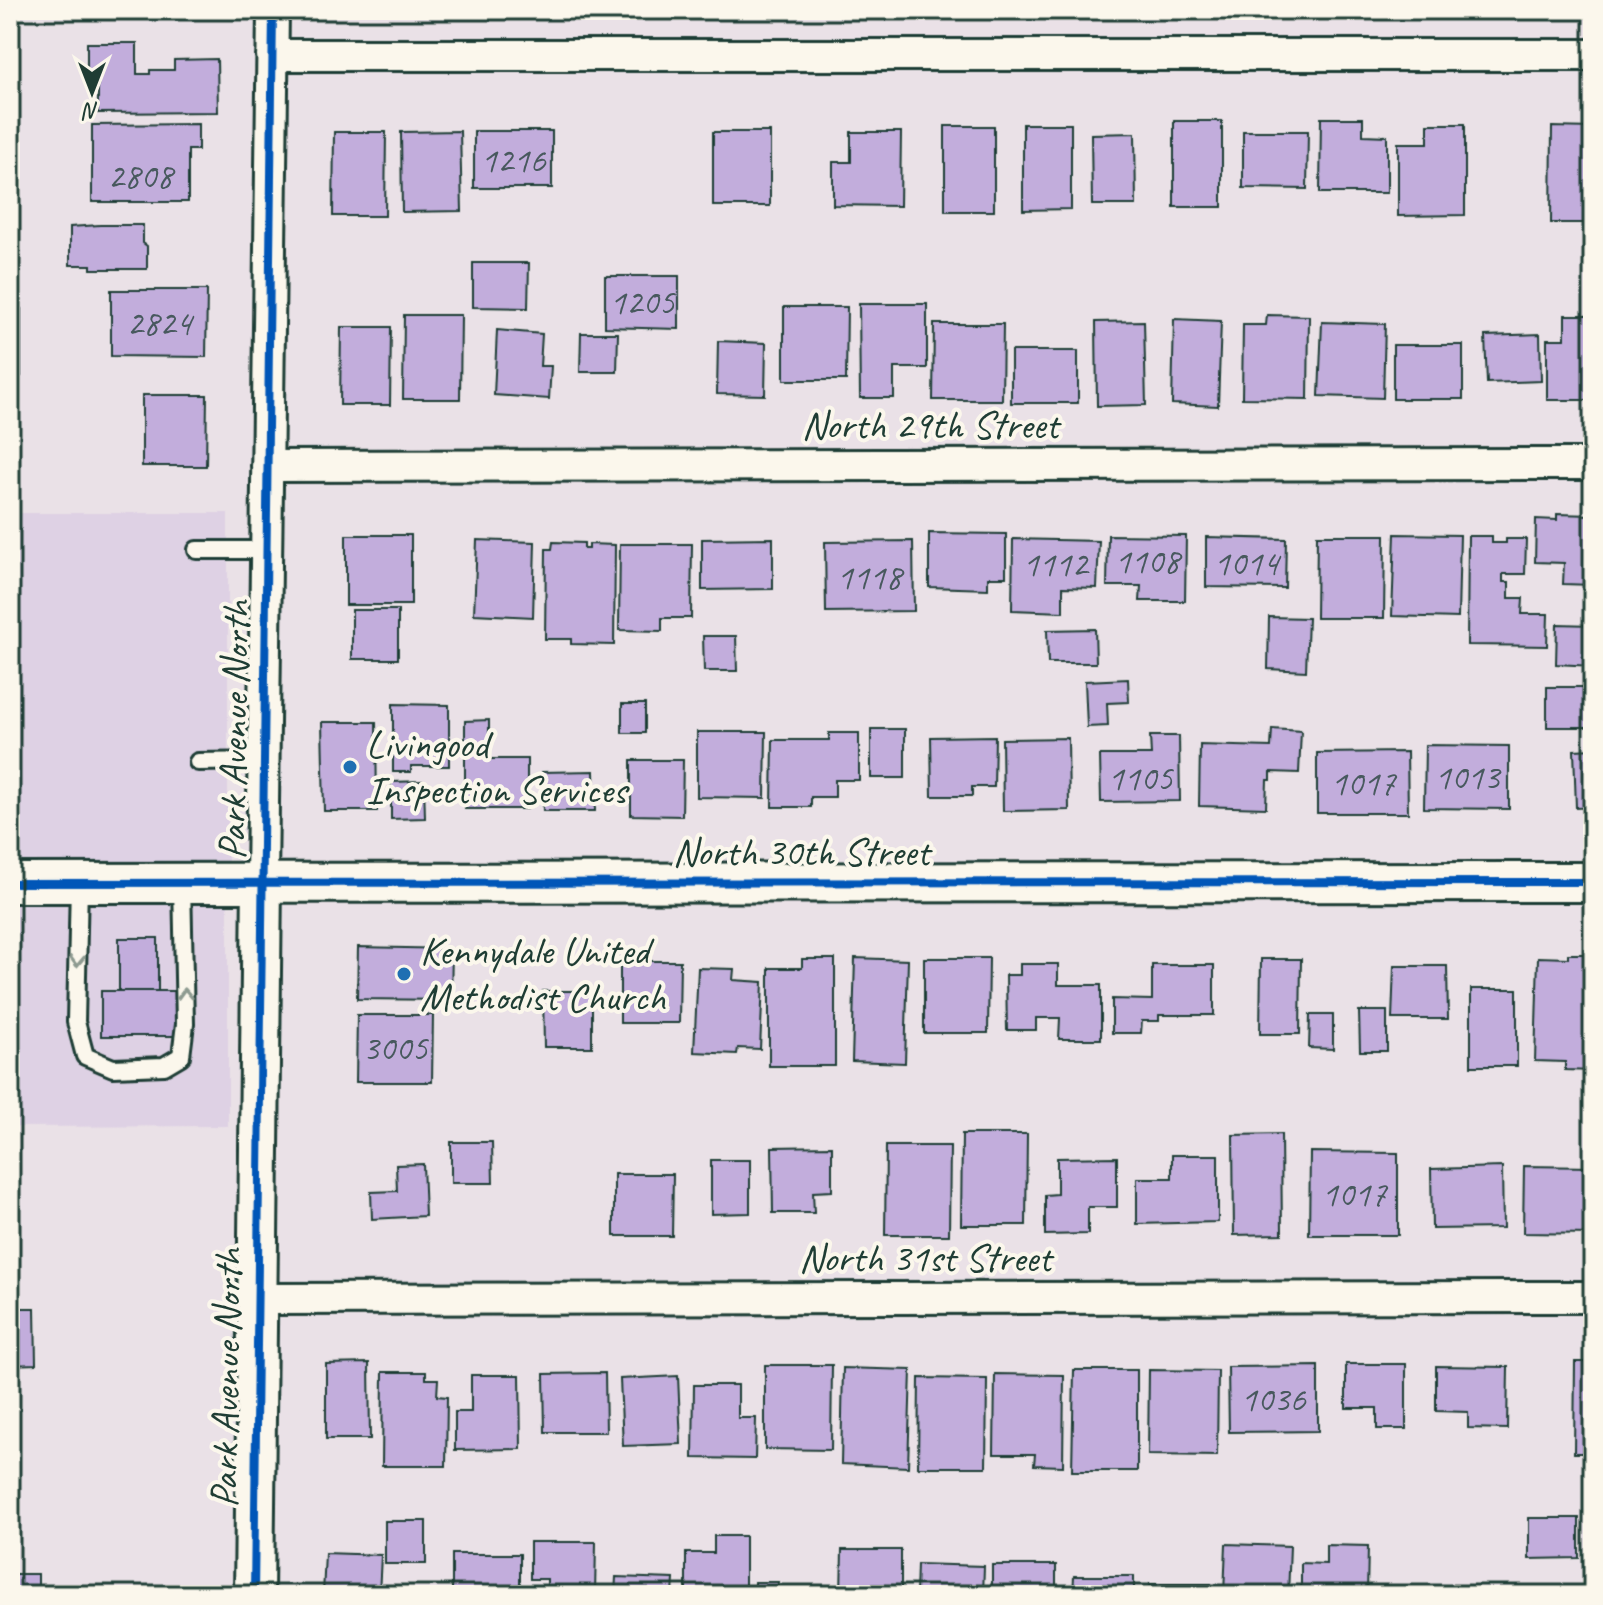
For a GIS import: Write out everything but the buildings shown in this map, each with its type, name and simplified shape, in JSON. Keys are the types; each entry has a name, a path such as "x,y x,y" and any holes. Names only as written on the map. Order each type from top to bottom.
{"street":[{"name":"Park Avenue North","path":"254,1595 273,10"},
{"path":"272,55 1593,55"},
{"name":"North 29th Street","path":"267,466 1593,464"},
{"name":"North 30th Street","path":"10,883 1593,882"},
{"name":"North 31st Street","path":"257,1299 1593,1297"}],"lane":[{"path":"197,550 266,550"},
{"path":"198,762 264,761"},
{"path":"79,883 76,1022 85,1056 113,1068 164,1066 181,1056 185,1024 182,883"}],"shaded area":[{"path":"10,513 228,513 228,1126 10,1127"}],"cycle path":[{"path":"254,1595 273,10"},
{"path":"10,883 1593,882"}],"place":[{"name":"Livingood Inspection Services","path":"350,767"},
{"name":"Kennydale United Methodist Church","path":"404,974"}]}
